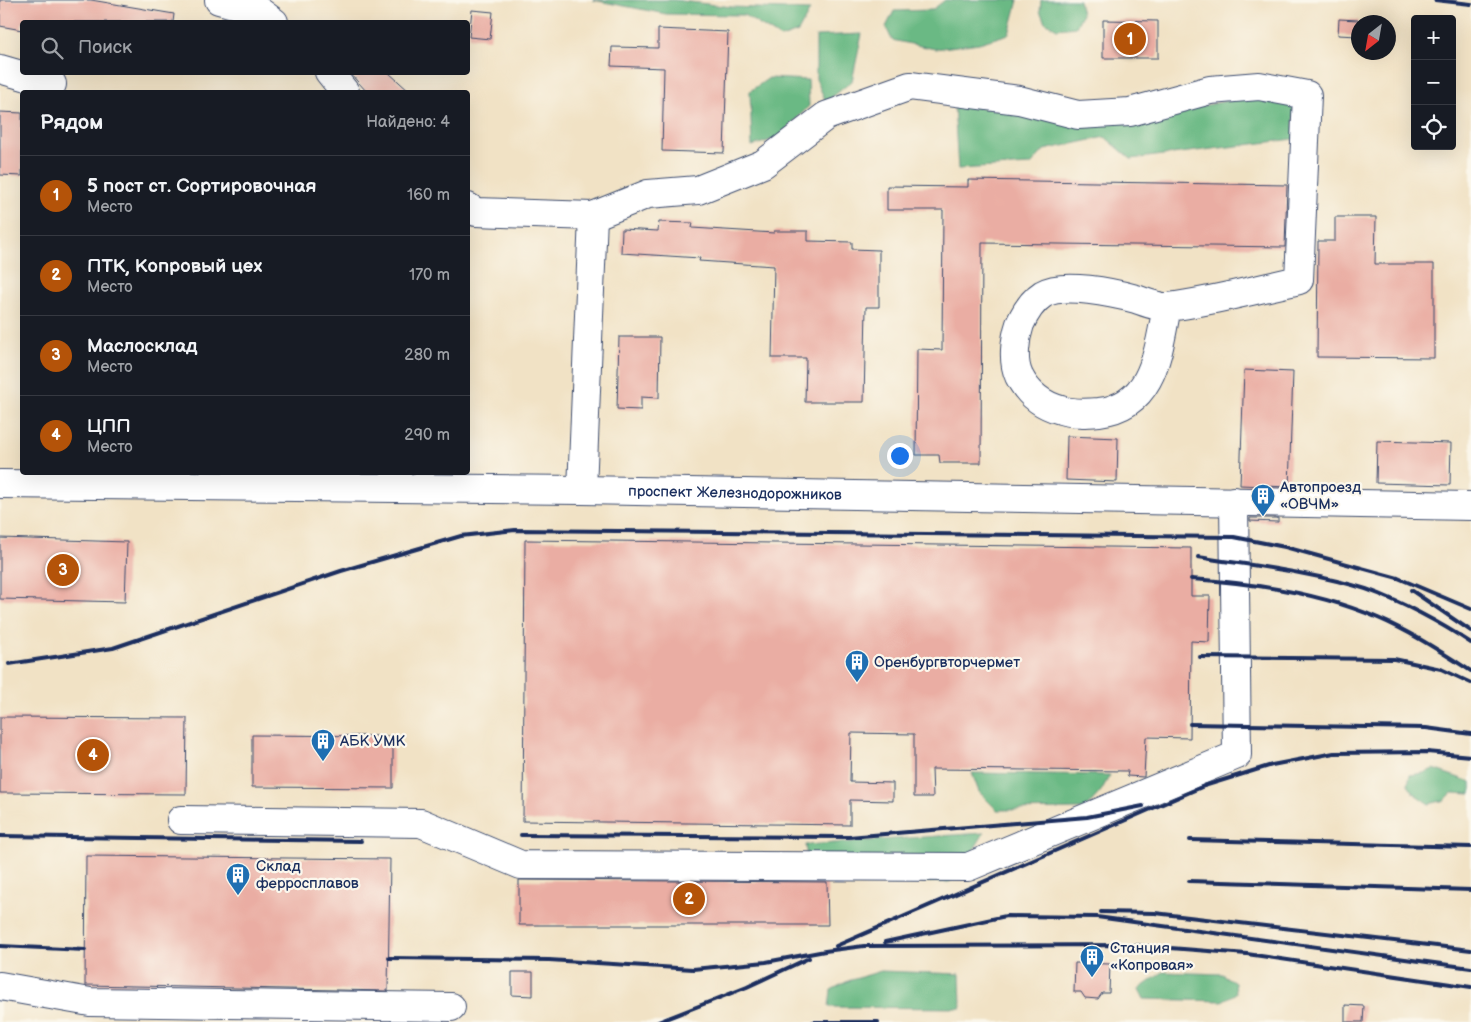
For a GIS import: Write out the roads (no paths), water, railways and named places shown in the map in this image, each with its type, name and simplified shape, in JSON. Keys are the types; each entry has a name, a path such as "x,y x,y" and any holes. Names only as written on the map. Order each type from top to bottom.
{"street":[{"path":"219,0 259,11 271,20"},
{"path":"0,68 20,74"},
{"path":"23,75 52,84"},
{"path":"331,75 343,90"},
{"path":"470,208 476,212 593,216 648,194 698,190 763,164 826,116 910,86 1020,100 1078,115 1130,112 1210,90 1230,88 1259,86 1307,95 1299,280 1167,307 1114,293 1073,288 1043,294 1025,312 1016,334 1015,351 1018,373 1028,391 1046,406 1064,411 1084,413 1108,411 1126,404 1140,393 1149,379 1167,307"},
{"path":"582,490 593,216"},
{"name":"проспект Железнодорожников","path":"0,484 582,490 1471,506"},
{"path":"182,820 421,823 521,865 968,867 1237,755 1234,501"},
{"path":"0,986 90,1002 452,1007"}],"railway":[{"path":"1435,0 1471,4"},
{"path":"9,664 113,648 341,571 461,536 515,530 1234,537 1285,547 1398,578 1471,609"},
{"path":"1198,557 1303,574 1366,589 1420,613 1471,643"},
{"path":"1191,579 1239,583 1286,591 1356,609 1402,630 1471,671"},
{"path":"1411,590 1471,631"},
{"path":"1200,657 1394,659 1441,669 1471,683"},
{"path":"1190,724 1426,728 1471,734"},
{"path":"836,946 1204,786 1272,765 1334,753 1427,752 1471,756"},
{"path":"521,835 849,837 1087,817 1143,806"},
{"path":"0,836 361,841"},
{"path":"1190,840 1471,847"},
{"path":"1189,881 1471,890"},
{"path":"1101,912 1155,913 1471,950"},
{"path":"885,942 1006,916 1097,917 1471,968"},
{"path":"389,958 549,960 693,969 766,962 864,946 1132,945 1247,954 1471,987"},
{"path":"0,946 85,950"},
{"path":"658,1022 747,987 809,958"},
{"path":"813,1022 878,1022"}],"place":[{"name":"5 пост ст. Сортировочная","path":"1130,39"},
{"name":"Автопроезд «ОВЧМ»","path":"1263,517"},
{"name":"Маслосклад","path":"63,570"},
{"name":"Оренбургвторчермет","path":"857,683"},
{"name":"ЦПП","path":"93,755"},
{"name":"АБК УМК","path":"323,762"},
{"name":"Склад ферросплавов","path":"238,896"},
{"name":"ПТК, Копровый цех","path":"689,899"},
{"name":"Станция «Копровая»","path":"1092,978"}]}
